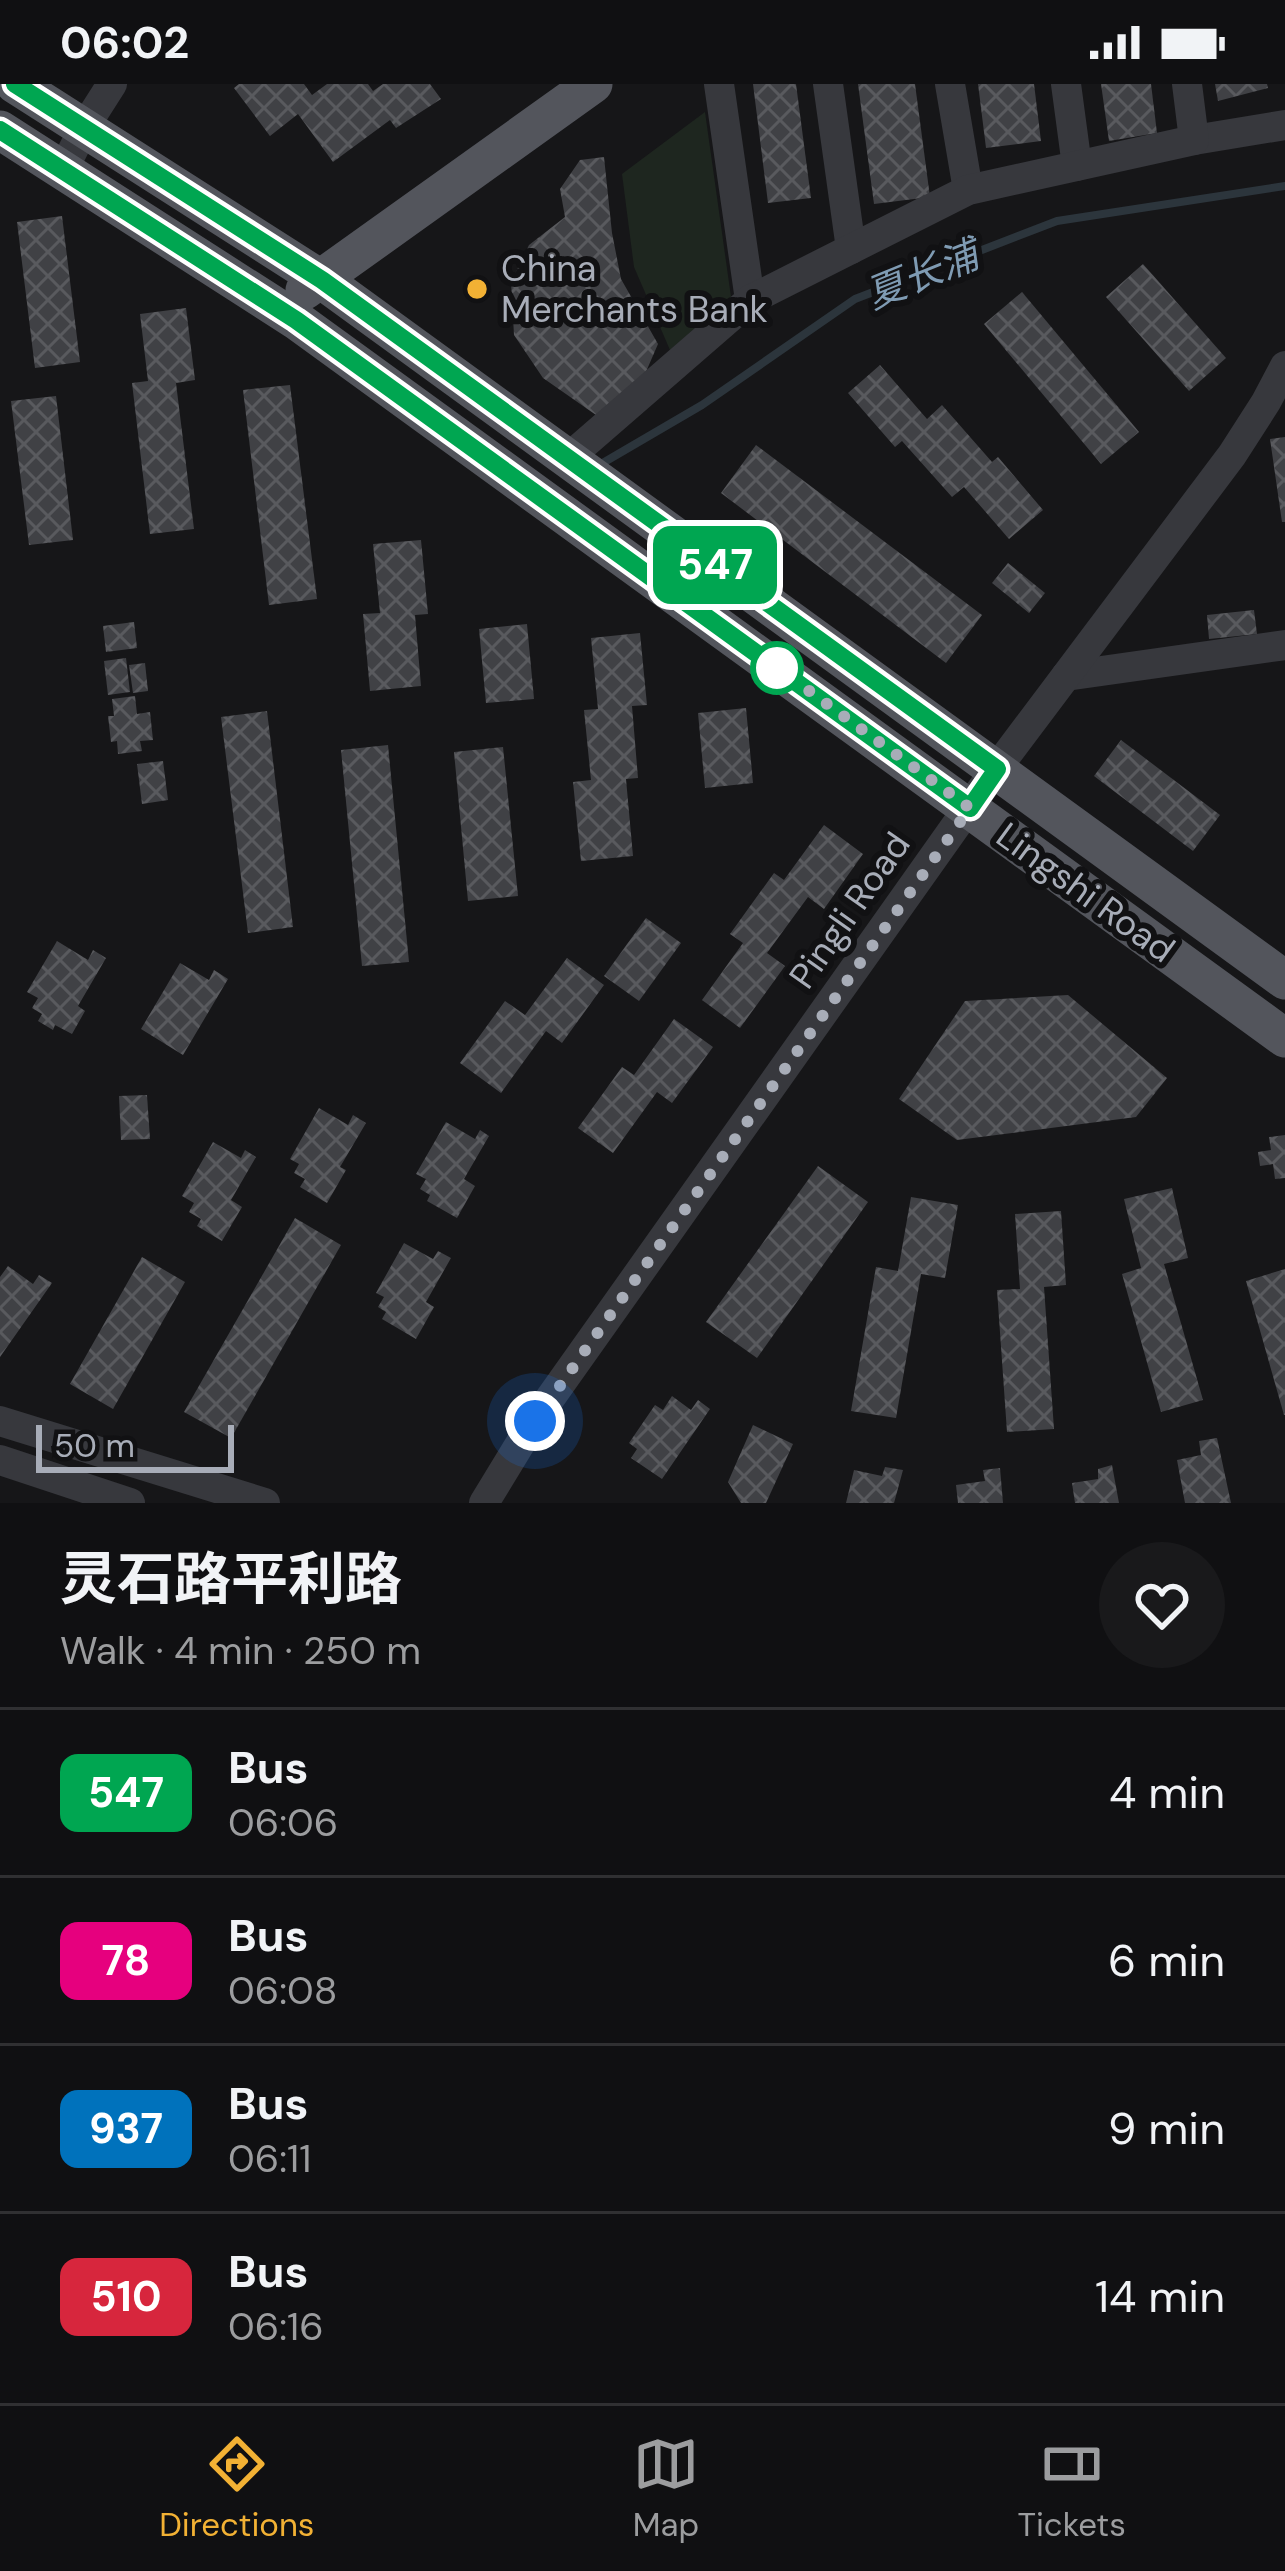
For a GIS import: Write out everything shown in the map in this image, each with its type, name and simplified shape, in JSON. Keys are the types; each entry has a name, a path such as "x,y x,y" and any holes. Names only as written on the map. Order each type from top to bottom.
{"main road":[{"name":"Lingshi Road","path":"15,84 322,280 1285,980"},
{"path":"276,307 322,280 593,84"},
{"name":"Lingshi Road","path":"0,130 276,307 1285,1038"}],"street":[{"path":"63,170 112,84"},
{"path":"719,84 750,300"},
{"path":"828,84 851,249"},
{"path":"950,84 968,190"},
{"path":"1066,84 1077,166"},
{"path":"1187,84 1194,140"},
{"path":"568,458 750,300 968,190 1285,125"},
{"name":"Pingli Road","path":"484,1503 535,1421 997,769 1232,455 1285,367"},
{"path":"1066,676 1285,645"},
{"path":"0,1421 265,1503"},
{"path":"0,1460 130,1503"}],"shaded area":[{"path":"705,112 731,297 670,350 634,267 622,174"}],"building":[{"path":"239,84 304,84 312,95 327,84 368,84 373,91 383,84 430,84 441,99 396,128 390,120 333,162 298,114 270,136 234,88"},
{"path":"753,84 796,84 811,198 768,203"},
{"path":"858,84 915,84 930,197 874,204"},
{"path":"978,84 1034,84 1041,141 986,148"},
{"path":"1101,84 1151,84 1157,133 1109,141"},
{"path":"1215,84 1267,84 1268,88 1218,101"},
{"path":"604,157 621,279 658,344 642,381 596,415 543,378 514,335 511,282 529,245 565,217 560,189 580,160"},
{"path":"62,216 80,362 35,368 17,222"},
{"path":"1143,264 1226,358 1189,391 1106,297"},
{"path":"1022,292 1139,432 1101,464 984,324"},
{"path":"186,308 195,380 176,383 194,529 150,534 132,383 148,381 140,314"},
{"path":"880,365 927,419 942,405 992,462 998,457 1043,510 1009,539 964,487 952,497 902,441 895,447 848,393"},
{"path":"290,385 317,599 269,605 243,390"},
{"path":"56,396 73,540 29,545 11,401"},
{"path":"1285,437 1285,522 1282,522 1270,439"},
{"path":"756,445 982,615 946,663 721,493"},
{"path":"421,540 428,614 415,615 421,686 370,691 363,614 380,613 373,544"},
{"path":"1008,563 1045,593 1029,613 992,583"},
{"path":"1254,610 1257,634 1209,639 1207,615"},
{"path":"134,622 137,648 106,652 103,626"},
{"path":"527,624 534,699 486,703 479,629"},
{"path":"640,633 647,705 632,706 638,778 626,779 633,856 581,861 573,782 591,780 584,710 598,709 591,638"},
{"path":"126,658 130,692 108,695 104,661"},
{"path":"145,663 148,691 133,693 129,665"},
{"path":"135,696 137,714 150,712 153,740 140,741 142,751 118,754 117,741 111,742 108,716 114,716 112,699"},
{"path":"746,708 753,783 705,788 698,713"},
{"path":"267,711 293,927 248,933 221,717"},
{"path":"1121,740 1220,815 1193,851 1094,776"},
{"path":"388,745 409,962 362,966 341,750"},
{"path":"503,747 518,896 468,901 454,752"},
{"path":"163,761 168,800 142,804 137,764"},
{"path":"824,825 863,854 824,909 808,897 767,953 785,966 740,1028 702,1000 743,943 730,934 774,873 784,880"},
{"path":"646,918 681,943 639,1001 604,976"},
{"path":"57,941 88,960 93,950 106,958 78,1006 85,1011 72,1034 38,1021 42,1014 32,1008 38,998 27,992"},
{"path":"567,958 604,985 562,1043 546,1031 501,1093 460,1063 505,1001 525,1015"},
{"path":"180,963 209,980 214,970 228,979 183,1055 141,1029"},
{"path":"1068,995 1167,1078 1136,1117 957,1140 899,1099 965,1001"},
{"path":"674,1019 713,1047 672,1103 657,1092 613,1153 578,1128 622,1067 634,1075"},
{"path":"147,1095 150,1139 121,1140 119,1096"},
{"path":"319,1108 348,1125 353,1115 366,1123 340,1167 346,1170 327,1203 300,1187 305,1179 294,1173 299,1164 290,1159"},
{"path":"446,1122 475,1139 480,1130 489,1136 464,1179 475,1186 457,1218 427,1201 430,1195 420,1189 426,1179 416,1174"},
{"path":"1285,1135 1285,1178 1275,1179 1273,1164 1260,1166 1258,1152 1271,1150 1269,1137"},
{"path":"213,1142 241,1158 245,1150 256,1157 231,1200 242,1207 222,1241 197,1226 201,1219 189,1212 194,1203 182,1196"},
{"path":"818,1166 868,1202 757,1358 706,1322"},
{"path":"1172,1188 1188,1258 1164,1264 1203,1400 1161,1412 1122,1274 1141,1268 1124,1199"},
{"path":"911,1197 958,1205 945,1278 921,1274 896,1418 851,1411 876,1267 898,1271"},
{"path":"1061,1211 1066,1285 1044,1287 1054,1429 1007,1432 997,1290 1020,1289 1015,1214"},
{"path":"295,1218 341,1245 231,1438 184,1412"},
{"path":"404,1243 433,1259 438,1251 451,1258 426,1302 434,1307 416,1339 382,1319 386,1312 378,1307 384,1297 376,1293"},
{"path":"142,1257 185,1282 113,1409 70,1384"},
{"path":"8,1266 33,1284 39,1275 52,1283 0,1357 0,1277"},
{"path":"1285,1269 1285,1415 1284,1415 1246,1281"},
{"path":"672,1396 691,1410 698,1400 710,1409 662,1479 631,1458 637,1449 629,1443 655,1405 663,1410"},
{"path":"753,1425 793,1444 766,1503 741,1503 728,1482"},
{"path":"1217,1438 1231,1503 1185,1503 1177,1460 1201,1455 1199,1441"},
{"path":"1112,1465 1119,1503 1075,1503 1072,1483 1098,1479 1098,1469"},
{"path":"885,1467 903,1470 894,1503 846,1503 854,1470 882,1476"},
{"path":"1000,1468 1003,1503 958,1503 956,1485 985,1481 983,1470"}],"waterway":[{"name":"夏长浦","path":"601,464 702,405 855,299 1057,221 1285,186"}],"bus line":[{"name":"547","path":"0,130 296,320 970,808 997,769 322,280 15,84"}],"place":[{"name":"China Merchants Bank","path":"477,289"}],"route":[{"path":"535,1421 970,808 772,664 777,668"}]}
